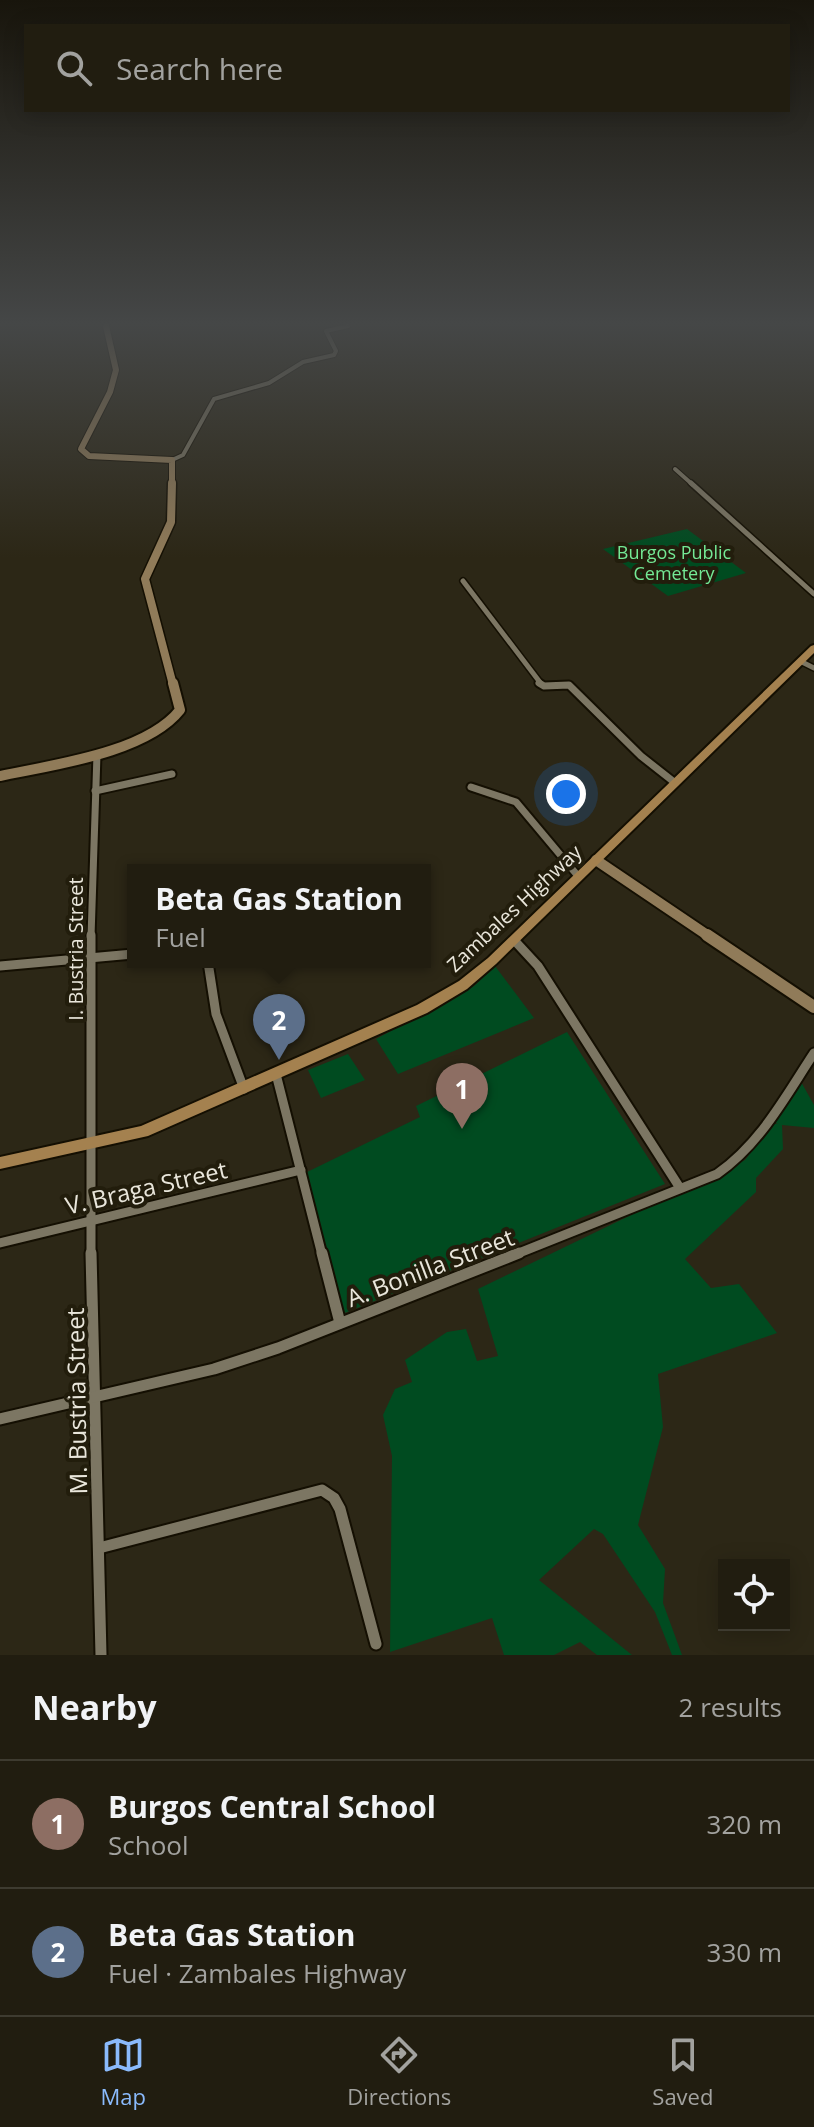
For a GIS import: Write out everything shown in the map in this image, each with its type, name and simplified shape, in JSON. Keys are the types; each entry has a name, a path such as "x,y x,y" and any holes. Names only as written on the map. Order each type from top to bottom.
{"main road":[{"name":"Zambales Highway","path":"0,1163 143,1132 422,1009 463,985 514,940 814,648"}],"street":[{"path":"105,403 82,452 89,456 172,460 183,455 212,403"},
{"path":"0,776 131,743 167,726 178,717 180,710 145,579 171,522 172,460"},
{"path":"675,469 814,594"},
{"path":"463,581 538,682 544,686 569,685 641,756 674,782"},
{"path":"800,661 814,668"},
{"name":"I. Bustria Street","path":"90,1145 91,840 97,752"},
{"path":"95,791 172,774"},
{"path":"471,787 516,802 578,876"},
{"path":"596,860 814,1007"},
{"path":"514,940 538,966 680,1188"},
{"path":"0,966 127,955"},
{"path":"209,968 216,1014 244,1089"},
{"name":"A. Bonilla Street","path":"0,1419 214,1369 340,1323 717,1174 744,1154 814,1053"},
{"path":"276,1074 340,1323"},
{"name":"M. Bustria Street","path":"90,1145 101,1655"},
{"name":"V. Braga Street","path":"0,1243 301,1170"},
{"path":"99,1548 322,1490 334,1498 340,1509 376,1644"}],"green space":[{"name":"Burgos Public Cemetery","path":"687,529 746,573 668,596 603,549"},
{"path":"495,966 534,1018 398,1074 376,1039 474,986"},
{"path":"567,1032 665,1184 342,1314 305,1173 420,1117 416,1106"},
{"path":"348,1054 365,1080 321,1098 308,1070"},
{"path":"800,1080 814,1105 814,1128 782,1125 783,1149 756,1178 756,1192 685,1259 711,1288 739,1284 777,1333 658,1374 663,1427 638,1525 665,1569 663,1603 682,1655 672,1655 655,1612 603,1534 594,1529 539,1580 632,1655 597,1655 580,1642 554,1655 504,1655 492,1618 390,1652 392,1456 383,1415 395,1389 412,1382 405,1360 447,1332 466,1329 477,1361 498,1356 478,1289 745,1160 772,1124 778,1124 773,1122"}],"place":[{"name":"Beta Gas Station","path":"279,1060"},
{"name":"Burgos Central School","path":"462,1129"}]}
